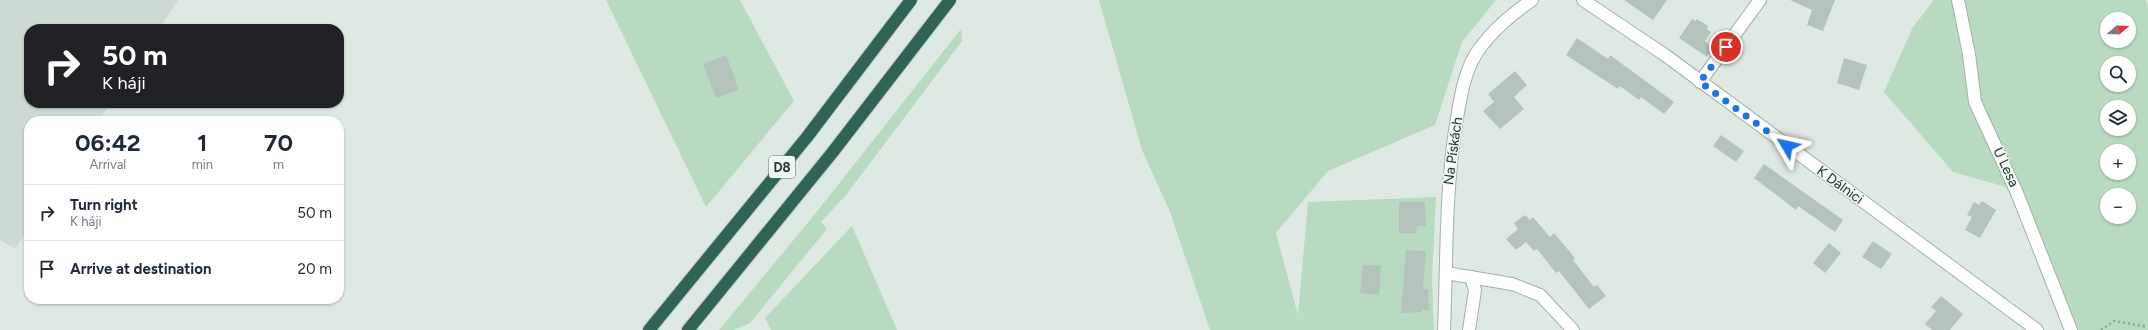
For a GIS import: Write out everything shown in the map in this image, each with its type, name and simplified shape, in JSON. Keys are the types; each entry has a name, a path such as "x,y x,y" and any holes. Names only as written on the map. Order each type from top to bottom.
{"highway":[{"name":"D8","path":"649,330 807,137 911,0"},
{"name":"D8","path":"688,330 832,153 950,0"}],"street":[{"name":"Na Pískách","path":"1444,330 1447,198 1450,159 1461,94 1467,73 1475,55 1488,38 1532,0"},
{"name":"K Dálnici","path":"1583,0 1700,82 2037,330"},
{"path":"1700,82 1760,0"},
{"name":"U Lesa","path":"1958,0 1969,54 1976,102 2017,193 2072,330"},
{"path":"1446,273 1512,284 1540,295 1574,330"},
{"path":"1469,330 1475,290 1471,277"}],"path":[{"path":"2101,330 2114,321 2148,327"}],"shaded area":[{"path":"0,0 178,0 162,24 24,24 24,108 107,108 102,116 24,116 24,236 15,249 0,240"}],"green space":[{"path":"606,0 740,0 794,101 706,207"},
{"path":"1099,0 1496,0 1462,42 1435,125 1328,171 1276,233 1298,315 1308,202 1436,197 1432,279 1434,330 1210,330 1170,212 1142,150"},
{"path":"1934,0 2146,0 2148,6 2148,330 2079,330 2006,187 1953,172 1884,92 1913,27"},
{"path":"961,29 962,41 846,195 821,222 827,229 750,323 734,330 719,330 815,214"},
{"path":"852,226 897,330 771,330 765,318"}],"building":[{"path":"1624,0 1667,0 1653,20"},
{"path":"1790,0 1835,0 1823,31 1807,25 1812,10"},
{"path":"1692,19 1695,21 1697,19 1708,26 1707,29 1711,32 1705,41 1714,47 1707,57 1679,38"},
{"path":"1577,38 1608,59 1610,55 1674,102 1664,114 1641,97 1639,100 1620,86 1618,89 1566,55"},
{"path":"726,55 739,90 716,98 703,64"},
{"path":"1844,58 1867,65 1859,90 1837,83"},
{"path":"1515,71 1527,85 1514,97 1524,109 1500,129 1483,111 1494,102 1488,94"},
{"path":"1721,135 1744,151 1736,162 1713,146"},
{"path":"1764,164 1843,220 1835,232 1798,206 1796,210 1754,178"},
{"path":"1982,201 1996,210 1980,238 1965,230 1972,217 1967,215 1974,202 1979,205"},
{"path":"1399,202 1425,202 1426,226 1417,226 1416,233 1399,233"},
{"path":"1525,215 1530,220 1533,217 1550,237 1554,233 1575,258 1573,260 1594,287 1597,285 1606,296 1589,309 1559,271 1556,273 1537,249 1534,251 1526,242 1516,250 1506,239 1518,229 1514,223"},
{"path":"1873,241 1892,254 1881,269 1862,257"},
{"path":"1829,243 1841,253 1825,273 1813,263"},
{"path":"1406,250 1426,251 1423,289 1428,289 1429,310 1422,310 1422,312 1401,313"},
{"path":"1363,265 1381,265 1379,295 1360,293"},
{"path":"1941,296 1963,314 1950,330 1932,330 1925,324 1936,311 1931,307"}],"route":[{"path":"1726,47 1700,82 1787,146"}]}
